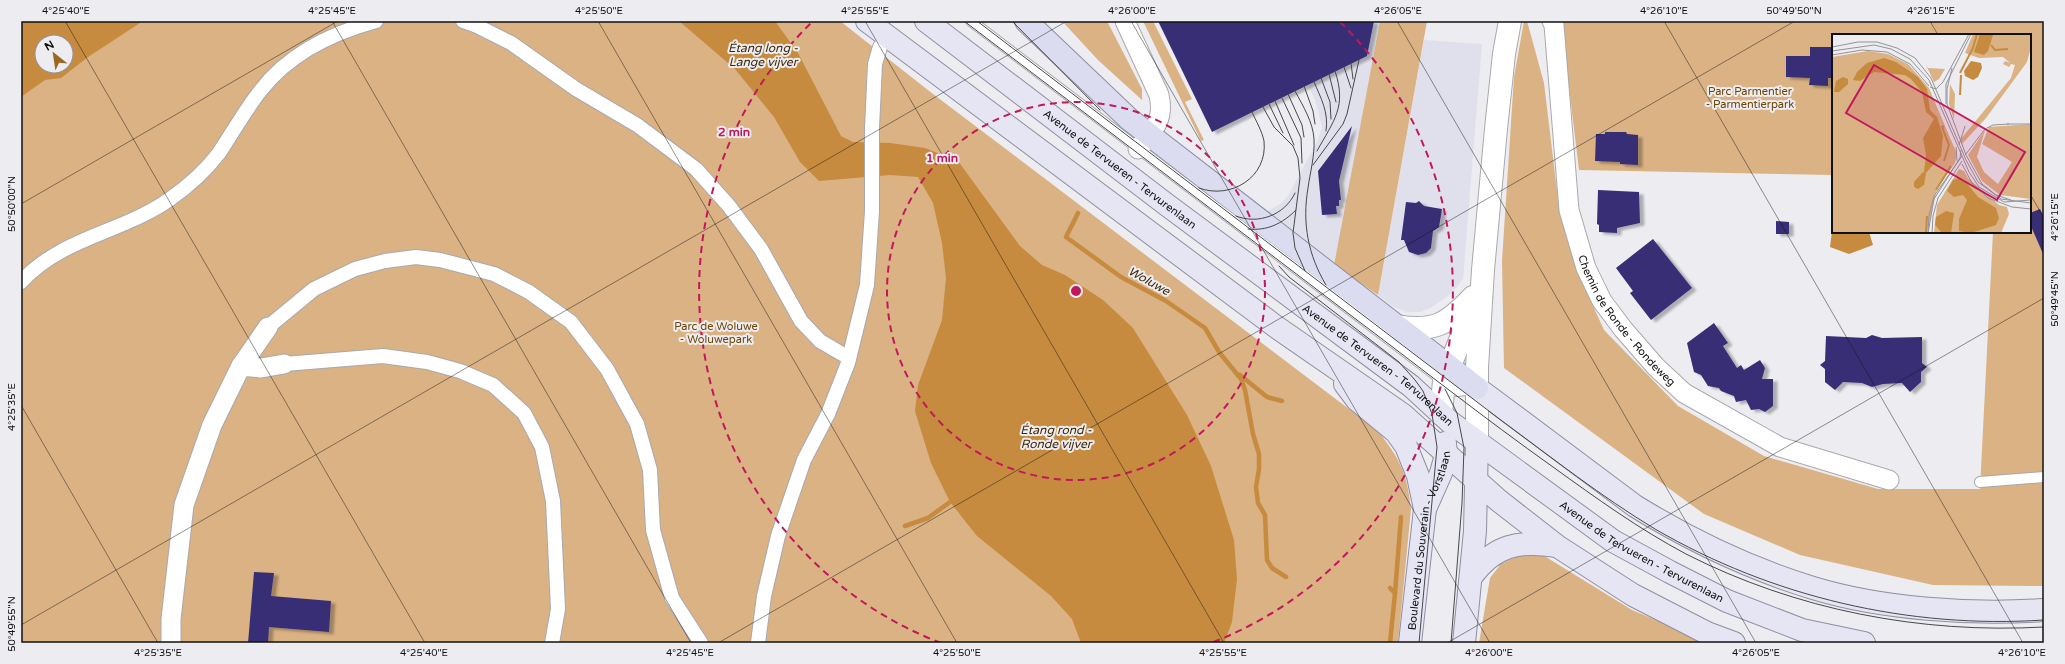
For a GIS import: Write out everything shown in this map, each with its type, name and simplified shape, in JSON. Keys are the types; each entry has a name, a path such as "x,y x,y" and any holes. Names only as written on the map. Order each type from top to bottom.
{"highway":[{"path":"1026,21 1129,119 1144,142 1326,272 1397,326 1447,374 1476,388"}],"main road":[{"name":"Avenue de Tervueren - Tervurenlaan","path":"867,21 1276,326 1402,414 1476,482 1557,546 1632,595 1707,633 1734,643"},
{"name":"Avenue de Tervueren - Tervurenlaan","path":"926,21 1166,205 1411,386 1441,414 1477,442 1613,541 1727,601 1802,630 1864,643"},
{"path":"1330,364 1357,400 1396,432 1406,446 1418,476 1425,509"},
{"path":"1476,388 1635,506 1662,522 1738,560 1813,588 1848,597 1954,611 2018,612 2044,610"},
{"name":"Boulevard du Souverain - Vorstlaan","path":"1410,643 1425,509 1441,473 1446,455 1441,414"},
{"path":"1464,643 1475,531 1477,442"},
{"path":"1471,577 1491,556 1508,547 1534,542 1557,546"}],"street":[{"path":"21,282 30,272 53,254 71,245 136,220 171,199 196,177 218,154 261,90 284,64 311,46 376,21"},
{"path":"463,21 477,26 511,43 576,89 637,125 696,169 729,206 760,250 801,321 820,341 849,358"},
{"path":"1124,21 1159,95 1162,108 1158,122 1144,142"},
{"path":"1477,442 1476,388 1483,270 1504,54 1510,21"},
{"name":"Chemin de Ronde - Rondeweg","path":"1552,21 1554,25 1569,210 1586,268 1602,301 1656,367 1684,393 1780,447 1889,480"},
{"path":"758,643 764,596 778,536 804,460 828,414 849,358 868,285 872,211 871,182 875,64 880,47"},
{"path":"171,643 171,619 184,505 212,424 241,366 268,327 314,289 355,269 385,261 416,257 440,260 494,274 529,292 571,322 607,369 637,424 650,470 653,530 672,598 701,643"},
{"path":"1441,414 1447,374 1463,333 1483,270"},
{"path":"1397,326 1416,330 1442,324 1456,315 1474,296"},
{"path":"241,366 261,368 284,364 383,356 427,362 460,371 493,385 524,413 542,447 553,501 558,609 552,643"}],"lane":[{"path":"971,21 1144,142 1299,271 1447,374"},
{"path":"1299,271 1326,272"},
{"path":"1980,482 2044,477"}],"shaded area":[{"path":"1277,21 1380,21 1334,265 1266,212 1280,204 1288,196 1318,140 1322,127 1315,100"},
{"path":"1424,40 1482,44 1463,279 1444,299 1430,308 1420,312 1407,312 1394,307 1378,295"}],"green space":[{"name":"Parc de Woluwe - Woluwepark","path":"21,21 840,21 933,94 1378,431 1397,458 1405,476 1411,509 1398,643 21,643"},
{"path":"1062,21 1107,21 1142,89 1142,100 1098,60"},
{"path":"1143,21 1153,21 1192,99 1185,102 1204,140 1201,141"},
{"path":"1380,21 1427,21 1378,295 1334,265"},
{"name":"Parc Parmentier - Parmentierpark","path":"1524,21 1527,21 1544,83 1557,191 1580,277 1604,330 1678,406 1764,456 1878,489 1980,489 1993,233 2031,233 2031,34 1832,34 1832,175 1579,170 1561,21 2044,21 2044,586 1933,585 1800,555 1704,514 1504,368 1502,261 1514,77"},
{"path":"1521,554 1539,554 1546,557 1632,610 1711,643 1479,643 1490,578 1501,564"}],"water":[{"path":"21,21 143,21 74,68 74,34 34,34 34,74 66,74 61,78 45,80 21,97"},
{"name":"Étang rond - Ronde vijver","path":"679,21 775,21 798,53 841,136 853,142 890,143 925,148 958,161 1020,246 1042,265 1065,275 1103,300 1133,328 1187,415 1211,466 1234,540 1237,579 1232,622 1224,643 1081,643 1072,619 1051,596 977,536 950,502 931,463 915,411 918,385 942,320 946,278 942,243 933,203 918,177 890,175 819,181 800,162 774,117 735,69"},
{"path":"1832,231 1832,233 1869,233 1873,245 1849,254 1830,247"}],"building":[{"path":"1158,21 1374,21 1367,56 1212,132"},
{"path":"1810,47 1832,47 1832,78 1828,78 1828,86 1809,85 1810,78 1786,77 1786,56 1810,56"},
{"path":"1352,126 1339,181 1341,200 1339,200 1339,206 1336,206 1337,214 1322,215 1318,171"},
{"path":"1605,132 1626,132 1627,134 1638,135 1638,165 1620,164 1620,162 1595,161 1596,134 1605,134"},
{"path":"1598,190 1639,192 1640,223 1617,228 1617,233 1599,232 1599,225 1597,224"},
{"path":"1419,201 1424,206 1442,209 1439,227 1433,231 1431,248 1426,253 1418,255 1409,252 1404,240 1401,240 1406,202 1416,203"},
{"path":"2040,209 2044,218 2044,256 2031,226 2031,213"},
{"path":"1776,221 1789,222 1789,234 1776,234"},
{"path":"1653,239 1692,288 1651,320 1630,293 1633,291 1616,268"},
{"path":"1714,323 1728,343 1723,346 1737,368 1741,365 1744,370 1760,360 1765,368 1762,379 1773,379 1773,406 1765,412 1759,409 1751,410 1746,400 1736,402 1734,396 1721,391 1719,388 1708,386 1701,375 1694,372 1687,343"},
{"path":"1872,335 1882,338 1922,337 1922,363 1927,367 1921,372 1921,382 1910,392 1902,383 1883,384 1872,387 1862,383 1843,382 1835,390 1825,382 1825,369 1820,365 1825,361 1826,336 1866,338"},
{"path":"254,572 274,573 271,596 331,601 329,632 269,627 268,643 248,643"}],"waterway":[{"name":"Woluwe","path":"1078,213 1066,237 1121,277 1166,301 1205,328 1219,352 1241,379 1245,390 1253,434 1259,454 1259,469 1256,487 1258,503 1265,515 1267,560 1272,568 1286,577"},
{"name":"Woluwe","path":"1240,375 1267,397 1282,401"},
{"path":"905,526 928,518 950,502"},
{"path":"1395,593 1401,517"},
{"name":"Woluwe","path":"1390,588 1395,593 1390,643"}],"tram line":[{"path":"964,21 1502,430 1602,502 1635,524 1686,554 1728,574 1771,590 1815,604 1860,614 1906,622 1952,626 1998,628 2044,627"},
{"path":"977,21 1558,463 1596,491 1655,529 1700,553 1746,573 1794,590 1843,603 1892,613 1943,619 1993,621 2044,620"},
{"path":"1012,21 1100,110"},
{"path":"1313,165 1343,124 1347,114 1359,60"},
{"path":"1351,63 1353,79"},
{"path":"1344,67 1351,88"},
{"path":"1317,151 1337,113 1340,94 1335,71"},
{"path":"1329,74 1336,102"},
{"path":"1321,78 1330,102 1331,119"},
{"path":"1314,82 1322,100 1325,112 1327,124 1326,131"},
{"path":"1304,86 1313,111 1315,124"},
{"path":"1295,91 1312,126 1314,151 1306,201 1306,226 1315,262 1326,285"},
{"path":"1288,94 1302,125 1304,137"},
{"path":"1282,98 1301,138 1302,163"},
{"path":"1275,101 1294,145"},
{"path":"1269,104 1283,133"},
{"path":"1263,107 1274,127 1293,146 1298,158 1300,178 1293,233 1295,248 1305,271"},
{"path":"1199,188 1211,191 1223,191 1235,188 1254,175 1264,154 1264,141 1252,112"},
{"path":"1236,216 1253,219 1270,216 1285,207 1295,193"},
{"path":"1248,229 1262,229 1274,226 1296,210"},
{"path":"1279,266 1289,277 1399,362 1423,391 1432,414 1437,447 1419,643"},
{"path":"1445,389 1457,413 1464,448 1462,503 1451,643"}],"water label":[{"name":"Étang long - Lange vijver","path":"763,55"}]}
